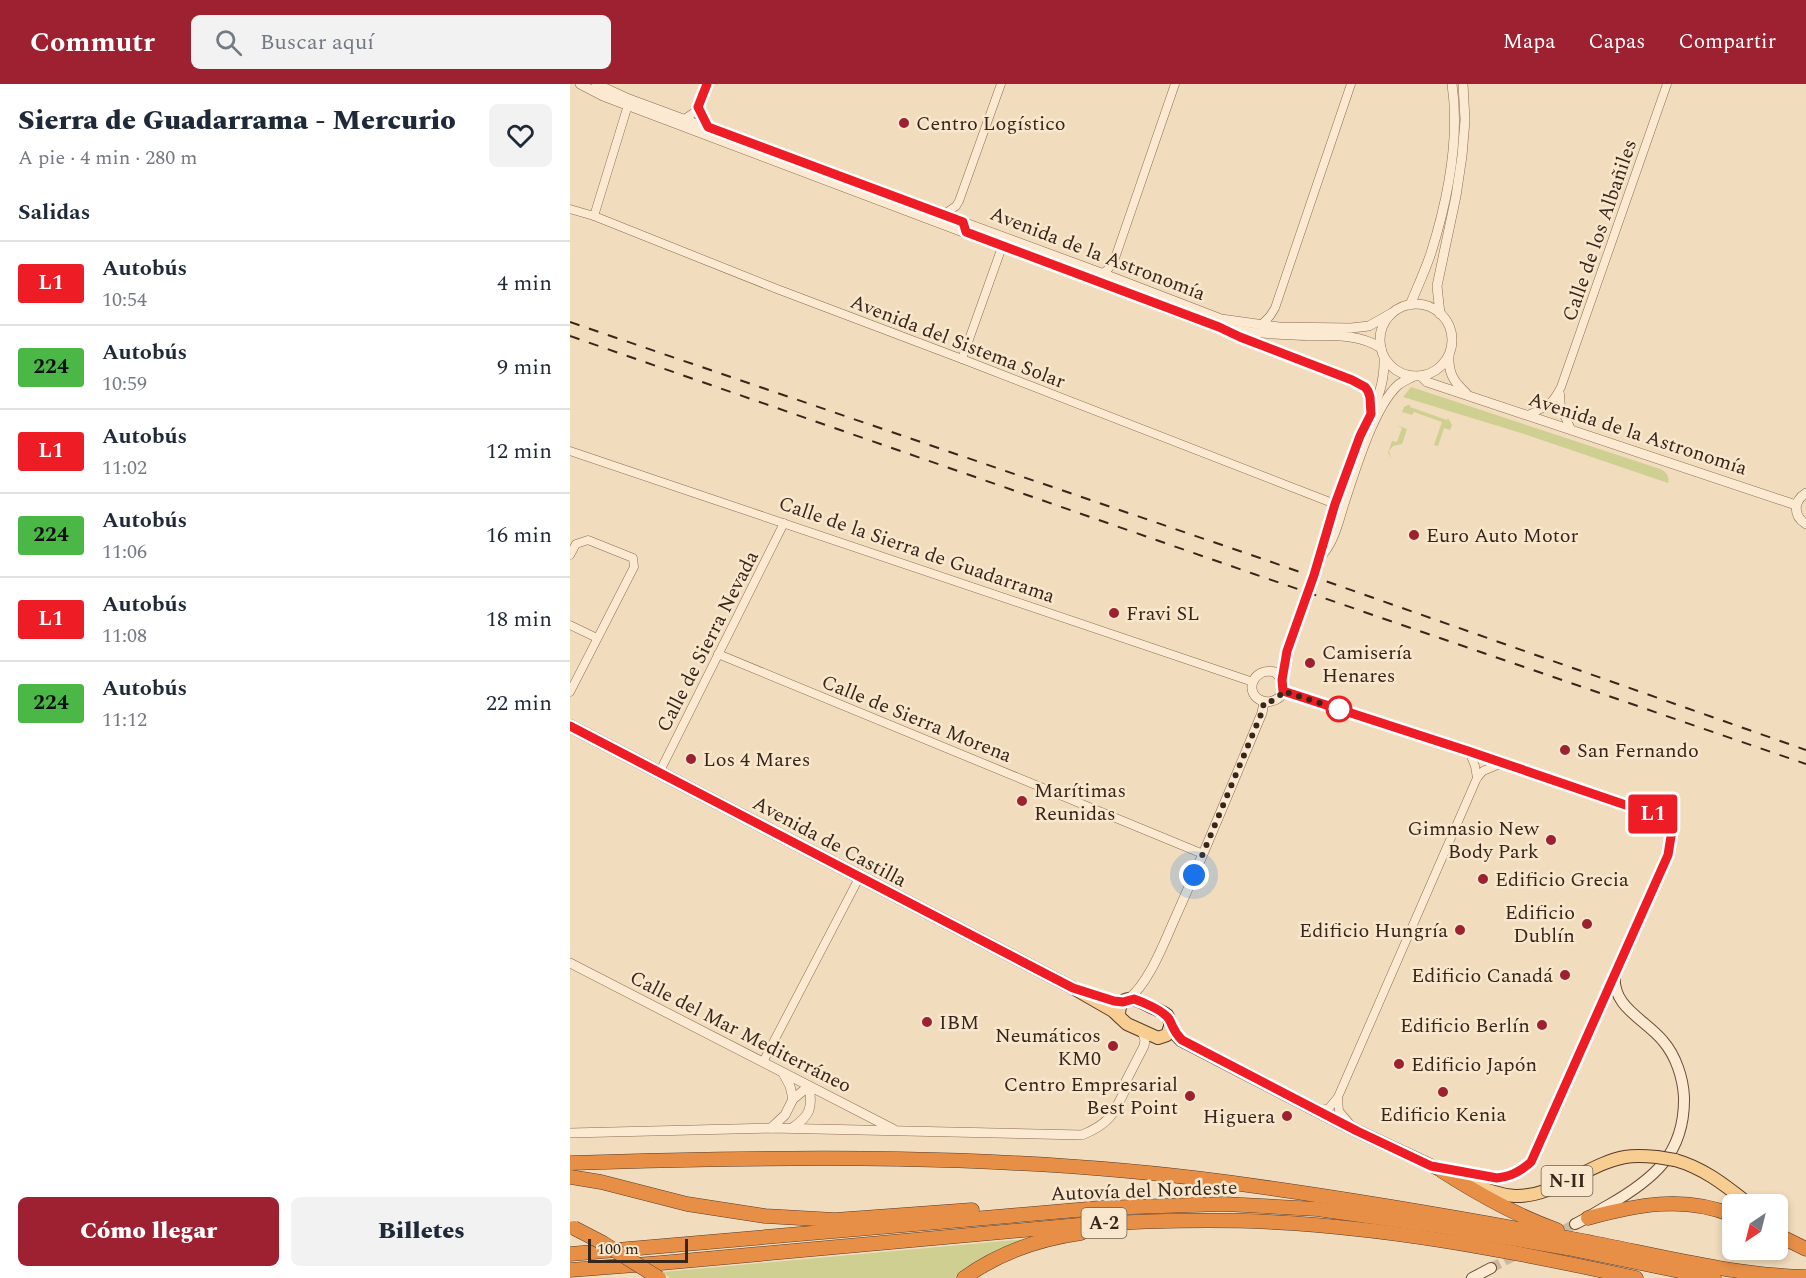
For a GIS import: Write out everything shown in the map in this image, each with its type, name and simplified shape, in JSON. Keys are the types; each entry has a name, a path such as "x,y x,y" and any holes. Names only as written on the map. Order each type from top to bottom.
{"highway":[{"path":"570,1163 680,1159 938,1158 1138,1172 1248,1185 1442,1215 1711,1267 1771,1276 1806,1277"},
{"path":"1437,1169 1469,1188 1544,1225 1573,1235 1649,1254"},
{"path":"570,1177 601,1182 698,1206 765,1216 835,1220 1041,1205 1100,1208"},
{"path":"1588,1218 1645,1204 1674,1203 1722,1211"},
{"name":"Autovía del Nordeste","path":"570,1254 1100,1208 1224,1204 1317,1209 1439,1226 1556,1246 1714,1278"},
{"path":"964,1278 982,1265 1020,1247 1045,1239 1080,1233 1224,1220"},
{"name":"Autovía del Nordeste","path":"570,1270 1131,1221 1224,1220 1317,1225 1436,1239 1636,1278"},
{"path":"572,1227 603,1243 659,1278"},
{"path":"1788,1240 1806,1249"}],"main road":[{"name":"Avenida de Castilla","path":"570,726 1073,988 1119,1016"},
{"path":"1575,1224 1635,1190 1654,1174 1676,1146 1682,1119 1684,1090 1672,1054 1657,1034 1621,1000 1615,987 1615,974"},
{"name":"Avenida de Castilla","path":"1073,988 1114,1001 1126,1000"},
{"name":"N-II","path":"1126,1000 1134,999 1165,1014 1174,1032 1182,1040 1318,1111 1437,1169 1494,1192 1504,1195 1524,1195 1543,1191 1610,1161 1625,1157 1657,1157 1675,1160 1704,1171 1736,1194"},
{"path":"1119,1016 1120,1006 1126,1000"},
{"name":"N-II","path":"1119,1016 1127,1024 1160,1038"},
{"path":"1160,1038 1167,1035 1171,1024"},
{"path":"1788,1235 1806,1249"},
{"path":"1472,1278 1491,1268"}],"street":[{"name":"Avenida de la Astronomía","path":"580,84 603,96 1210,325 1241,331 1351,328 1369,326 1392,313"},
{"name":"Avenida de la Astronomía","path":"596,84 646,105 1221,319 1261,325 1281,331 1351,336 1367,340 1381,348"},
{"path":"675,123 692,115 698,107 707,84"},
{"path":"966,232 959,208 960,201 1001,84"},
{"path":"1079,275 1089,277 1104,274 1114,261 1175,84"},
{"path":"1261,325 1275,308 1351,84"},
{"path":"1410,305 1431,255 1445,193 1452,155 1454,121 1452,84"},
{"path":"1440,314 1437,286 1462,156 1465,120 1463,84"},
{"name":"Calle de los Albañiles","path":"1528,415 1550,405 1556,399 1666,84"},
{"path":"594,216 628,105 620,95"},
{"path":"628,105 634,103 646,105"},
{"path":"698,107 708,127"},
{"path":"943,215 956,207 960,201"},
{"name":"Avenida del Sistema Solar","path":"570,209 594,216 1335,504"},
{"path":"962,359 1002,247 997,234"},
{"path":"1002,247 1010,243 1019,243"},
{"path":"1114,261 1115,269 1123,281"},
{"path":"1287,651 1275,666 1256,676 1253,682 1254,694 1264,702 1275,700 1283,691 1282,680 1287,651 1319,559 1335,504 1360,436 1381,389 1385,375 1380,335 1384,323 1392,313 1410,305 1421,305 1440,314 1451,334 1448,365 1451,376 1468,395"},
{"path":"1275,308 1281,331"},
{"path":"1319,559 1332,541 1366,442 1392,392 1400,384 1436,370 1449,354"},
{"path":"1384,358 1402,374 1418,376"},
{"name":"Avenida de la Astronomía","path":"1418,376 1427,382 1796,505"},
{"name":"Calle de los Albañiles","path":"1561,387 1559,400 1561,409 1571,429"},
{"name":"Calle de la Sierra de Guadarrama","path":"570,451 1253,682"},
{"path":"1335,504 1349,489"},
{"path":"1806,493 1799,498 1796,505 1799,518 1806,524"},
{"path":"1335,504 1337,525"},
{"name":"Calle de Sierra Nevada","path":"659,773 784,523"},
{"path":"570,555 576,544 588,540 633,558 634,567 570,692"},
{"path":"570,625 597,638"},
{"name":"Calle de Sierra Morena","path":"718,654 1203,855"},
{"path":"1268,670 1275,672 1282,680"},
{"path":"1283,691 1652,814 1665,822 1672,830 1668,855 1531,1162 1518,1172 1497,1178 1437,1169"},
{"path":"1126,1000 1142,986 1166,936 1203,855 1262,712 1264,702"},
{"path":"1468,751 1475,766 1477,778"},
{"path":"1318,1111 1329,1108 1338,1097 1477,778 1482,771 1502,763"},
{"path":"762,1062 860,878"},
{"name":"Calle del Mar Mediterráneo","path":"570,963 896,1131"},
{"path":"1142,986 1142,996 1147,1004"},
{"path":"1127,1086 1126,1081 1144,1046 1142,1031"},
{"path":"570,1132 792,1128 1082,1136 1104,1125 1114,1113 1149,1049 1160,1038"},
{"name":"N-II","path":"1160,1038 1179,1044 1302,1107 1318,1111"},
{"path":"783,1073 794,1099"},
{"path":"771,1128 785,1115 794,1099 809,1086"},
{"path":"792,1128 809,1112 811,1105 809,1086"},
{"path":"1338,1097 1339,1112 1357,1131"}],"green space":[{"path":"1411,387 1660,469 1667,475 1668,483 1521,433 1403,397"},
{"path":"1408,405 1447,420 1448,418 1452,425 1450,430 1444,428 1438,446 1434,445 1442,422 1414,412 1412,415 1402,412"},
{"path":"1397,425 1407,429 1402,444 1393,446 1389,451 1391,458 1388,453 1392,441 1397,442 1402,428"},
{"path":"1037,1238 976,1265 955,1278 670,1278 663,1272"}],"tunnel":[{"path":"1551,1237 1575,1224"},
{"path":"1491,1268 1521,1252"}],"railway":[{"path":"570,322 1260,558 1806,750"},
{"path":"570,336 1806,764"}],"bus line":[{"name":"L1","path":"570,726 1073,988 1114,1001 1123,1002 1134,999 1165,1014 1174,1032 1182,1040 1357,1131 1431,1166 1497,1178 1518,1172 1531,1162 1668,855 1671,842 1672,830 1665,822 1652,814 1283,691 1282,680 1287,651 1314,575 1335,504 1360,436 1371,414 1370,397 1365,387 1219,327 1002,247 966,232 963,222 708,127 698,107 707,84"}],"place":[{"name":"Centro Logístico","path":"904,123"},
{"name":"Euro Auto Motor","path":"1414,535"},
{"name":"Fravi SL","path":"1114,613"},
{"name":"Camisería Henares","path":"1310,663"},
{"name":"San Fernando","path":"1565,750"},
{"name":"Los 4 Mares","path":"691,759"},
{"name":"Marítimas Reunidas","path":"1022,801"},
{"name":"Gimnasio New Body Park","path":"1551,840"},
{"name":"Edificio Grecia","path":"1483,879"},
{"name":"Edificio Dublín","path":"1587,924"},
{"name":"Edificio Hungría","path":"1460,930"},
{"name":"Edificio Canadá","path":"1565,975"},
{"name":"IBM","path":"927,1022"},
{"name":"Edificio Berlín","path":"1542,1025"},
{"name":"Neumáticos KM0","path":"1113,1046"},
{"name":"Edificio Japón","path":"1399,1064"},
{"name":"Edificio Kenia","path":"1443,1092"},
{"name":"Centro Empresarial Best Point","path":"1190,1096"},
{"name":"Higuera","path":"1287,1116"}],"route":[{"path":"1194,875 1262,712 1264,702 1275,700 1283,691 1344,711 1339,709"}]}
